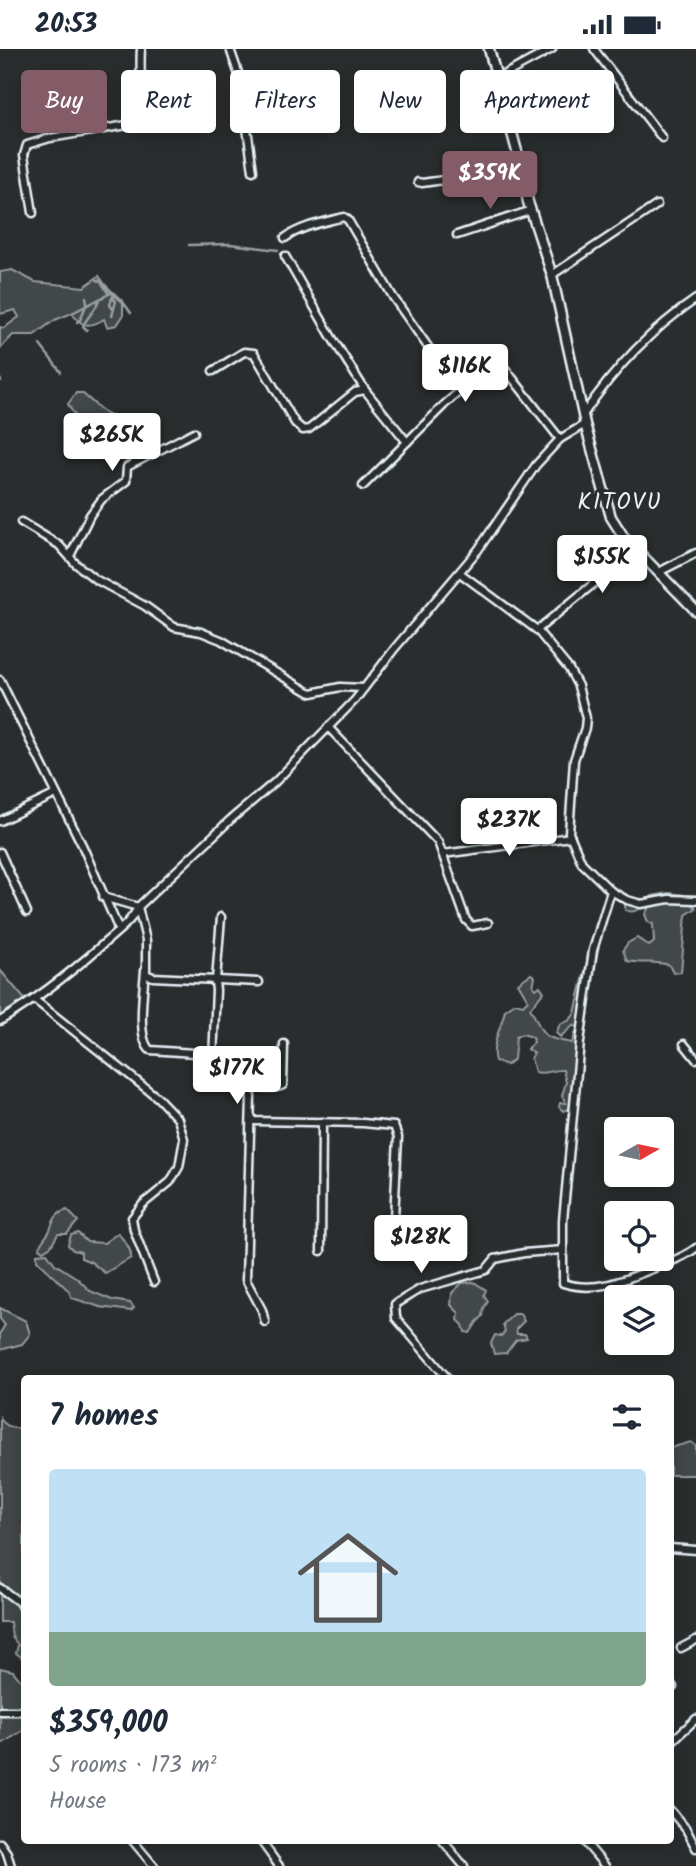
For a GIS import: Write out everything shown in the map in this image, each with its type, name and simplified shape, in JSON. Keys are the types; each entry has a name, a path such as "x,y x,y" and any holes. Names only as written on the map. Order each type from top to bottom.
{"street":[{"path":"33,213 24,155 27,145 50,138 133,124 138,116 141,97 141,49"},
{"path":"230,49 240,78 253,171"},
{"path":"489,49 494,70"},
{"path":"513,70 552,49"},
{"path":"594,49 662,138"},
{"path":"512,133 530,211 552,275 584,420 611,517 623,536 696,611"},
{"path":"418,182 522,169"},
{"path":"552,275 657,205"},
{"path":"457,235 496,224 505,217 530,211"},
{"path":"285,238 297,231 335,219 344,217 348,220 393,297 459,391"},
{"path":"285,255 365,390 407,442"},
{"path":"0,1021 35,1000 118,930 134,916 138,907 211,837 275,782 364,688 460,573 481,547 521,484 560,439 584,420 599,392 637,346 696,299"},
{"path":"213,371 244,352 254,353 295,423 303,430 309,429 355,392 365,390"},
{"path":"363,486 490,363 498,364 511,375 560,439"},
{"path":"70,556 90,515 103,499 126,481 127,467 194,432"},
{"path":"21,522 53,541 95,579 145,606 174,627 201,632 221,640 312,693 340,687 364,688"},
{"path":"537,630 636,549"},
{"path":"659,572 696,554"},
{"path":"460,573 537,630 569,669 578,686 586,718 574,760 569,823 571,837 582,863 611,891 627,900 641,904 669,899 696,900"},
{"path":"0,680 82,845 118,930"},
{"path":"328,727 438,842 466,920 471,926 488,923"},
{"path":"0,821 56,794"},
{"path":"443,854 571,837"},
{"path":"0,852 27,912"},
{"path":"611,891 593,950 580,1042 563,1220 563,1284 592,1289 622,1282 676,1262 696,1248"},
{"path":"103,897 138,907"},
{"path":"138,907 146,940 142,1028 145,1046 150,1050 209,1053 213,1061"},
{"path":"221,917 214,980 216,990 211,1077 216,1086 243,1087 251,1096 246,1280 262,1310 265,1322"},
{"path":"145,970 146,974 153,978 259,982"},
{"path":"35,1000 158,1098 178,1119 184,1139 179,1167 170,1182 143,1204 132,1218 154,1282"},
{"path":"248,1090 253,1087 278,1088 283,1085 284,1044"},
{"path":"684,1044 696,1059"},
{"path":"251,1116 254,1121 394,1126 397,1131 393,1238"},
{"path":"321,1251 322,1122"},
{"path":"445,1375 396,1318 395,1304 420,1289 486,1270 495,1259 563,1250"},
{"path":"674,1548 696,1550"},
{"path":"0,1588 21,1606"},
{"path":"681,1648 696,1640"},
{"path":"0,1711 21,1710"},
{"path":"674,1739 696,1719"},
{"path":"674,1815 696,1847"},
{"path":"0,1843 11,1866"},
{"path":"136,1844 154,1866"},
{"path":"263,1844 279,1866"},
{"path":"445,1844 461,1865"},
{"path":"587,1844 605,1866"}],"shaded area":[{"path":"12,270 35,282 84,287 99,276 111,293 123,302 123,316 117,325 107,327 104,319 86,325 72,313 55,320 34,335 13,335 0,349 0,327 4,328 19,317 15,310 0,314 0,272"},
{"path":"76,393 82,393 106,414 128,421 123,433 104,448 98,448 68,404"},
{"path":"669,893 684,895 696,908 686,915 681,972 673,973 669,965 627,961 623,950 637,938 649,946 654,942 653,924 648,922 645,914 648,909 645,905 630,912 625,910 625,904 636,898 649,900 652,896"},
{"path":"604,919 593,974 579,1082 574,1101 563,1111 559,1107 560,1103 566,1103 562,1096 566,1082 563,1070 535,1072 531,1058 534,1053 527,1049 533,1043 533,1037 522,1034 516,1037 514,1059 507,1065 495,1061 495,1042 505,1010 515,1003 523,1005 528,1000 518,983 531,974 535,977 533,986 536,989 540,986 544,992 530,1008 543,1033 553,1039 572,1043 577,1028 574,1025 560,1037 556,1033 560,1024 570,1020 575,1013 596,924"},
{"path":"0,970 27,1002 0,1019"},
{"path":"67,1210 78,1221 67,1234 58,1234 51,1246 43,1251 39,1248 55,1218"},
{"path":"78,1233 87,1242 104,1243 118,1233 129,1248 131,1258 105,1273 81,1258 81,1252 68,1245 71,1235"},
{"path":"47,1253 55,1264 77,1278 90,1291 112,1300 130,1303 134,1308 131,1311 100,1307 72,1298 68,1290 37,1260 37,1254"},
{"path":"474,1282 486,1290 484,1295 488,1301 483,1316 470,1333 465,1332 458,1320 459,1313 451,1305 452,1293 462,1283"},
{"path":"0,1308 26,1321 30,1334 22,1344 0,1350 0,1333 5,1325 0,1319"},
{"path":"514,1314 520,1314 524,1321 516,1329 517,1334 525,1334 527,1338 516,1340 506,1353 494,1354 491,1343 495,1335 501,1336 505,1332 503,1324"},
{"path":"0,1418 10,1427 21,1428 21,1601 0,1582"},
{"path":"691,1442 696,1446 696,1478 694,1475 674,1475 674,1447"},
{"path":"0,1594 17,1606 21,1613 21,1657 16,1653 18,1645 12,1637 10,1622 0,1622"},
{"path":"0,1668 13,1671 21,1681 21,1707 0,1708"},
{"path":"0,1713 21,1713 21,1732 0,1745"}],"waterway":[{"path":"485,56 489,70"},
{"path":"528,215 534,235"},
{"path":"536,241 547,278"},
{"path":"189,245 230,244 278,250"},
{"path":"97,280 101,281 108,293"},
{"path":"106,286 131,313"},
{"path":"72,313 111,293"},
{"path":"112,316 116,301 112,298 115,295"},
{"path":"77,322 87,303 86,297"},
{"path":"112,298 110,305 113,309"},
{"path":"87,330 83,326 99,299"},
{"path":"40,345 61,372"}],"district":[{"name":"KITOVU","path":"620,501"}]}
